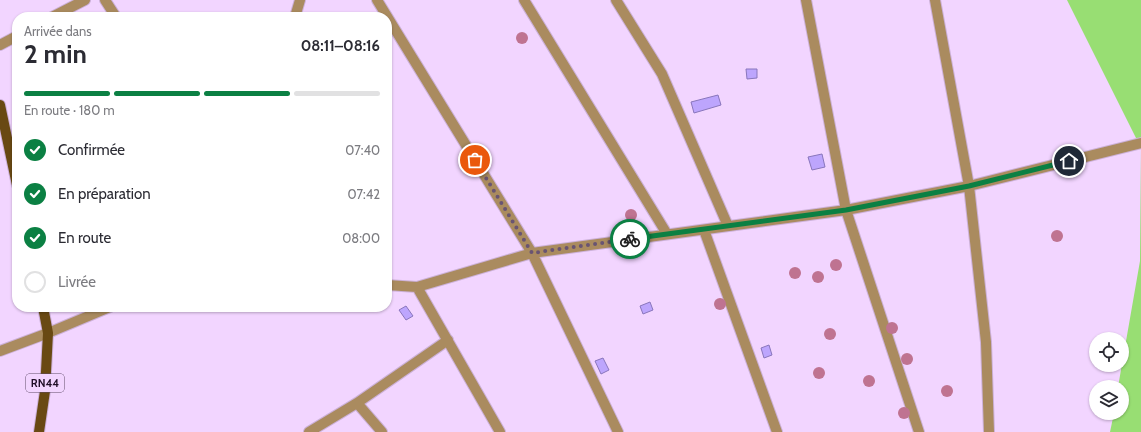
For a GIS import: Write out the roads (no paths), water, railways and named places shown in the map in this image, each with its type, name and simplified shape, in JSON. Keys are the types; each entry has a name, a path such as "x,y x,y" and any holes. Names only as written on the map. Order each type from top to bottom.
{"main road":[{"path":"0,105 12,162"},
{"name":"RN44","path":"39,432 45,391 48,333 44,312"}],"street":[{"path":"62,12 85,0"},
{"path":"105,0 113,12"},
{"path":"296,12 300,0"},
{"path":"377,0 384,12"},
{"path":"524,0 668,234"},
{"path":"616,0 662,74 728,226"},
{"path":"806,0 846,210 919,432"},
{"path":"935,0 969,186 986,342 989,432"},
{"path":"392,24 532,253 618,432"},
{"path":"0,45 12,39"},
{"path":"392,285 417,287 532,253 846,210 969,186 1141,143"},
{"path":"704,230 777,432"},
{"path":"417,287 500,432"},
{"path":"0,351 98,312"},
{"path":"311,432 357,403 448,340"},
{"path":"357,403 382,432"}]}
